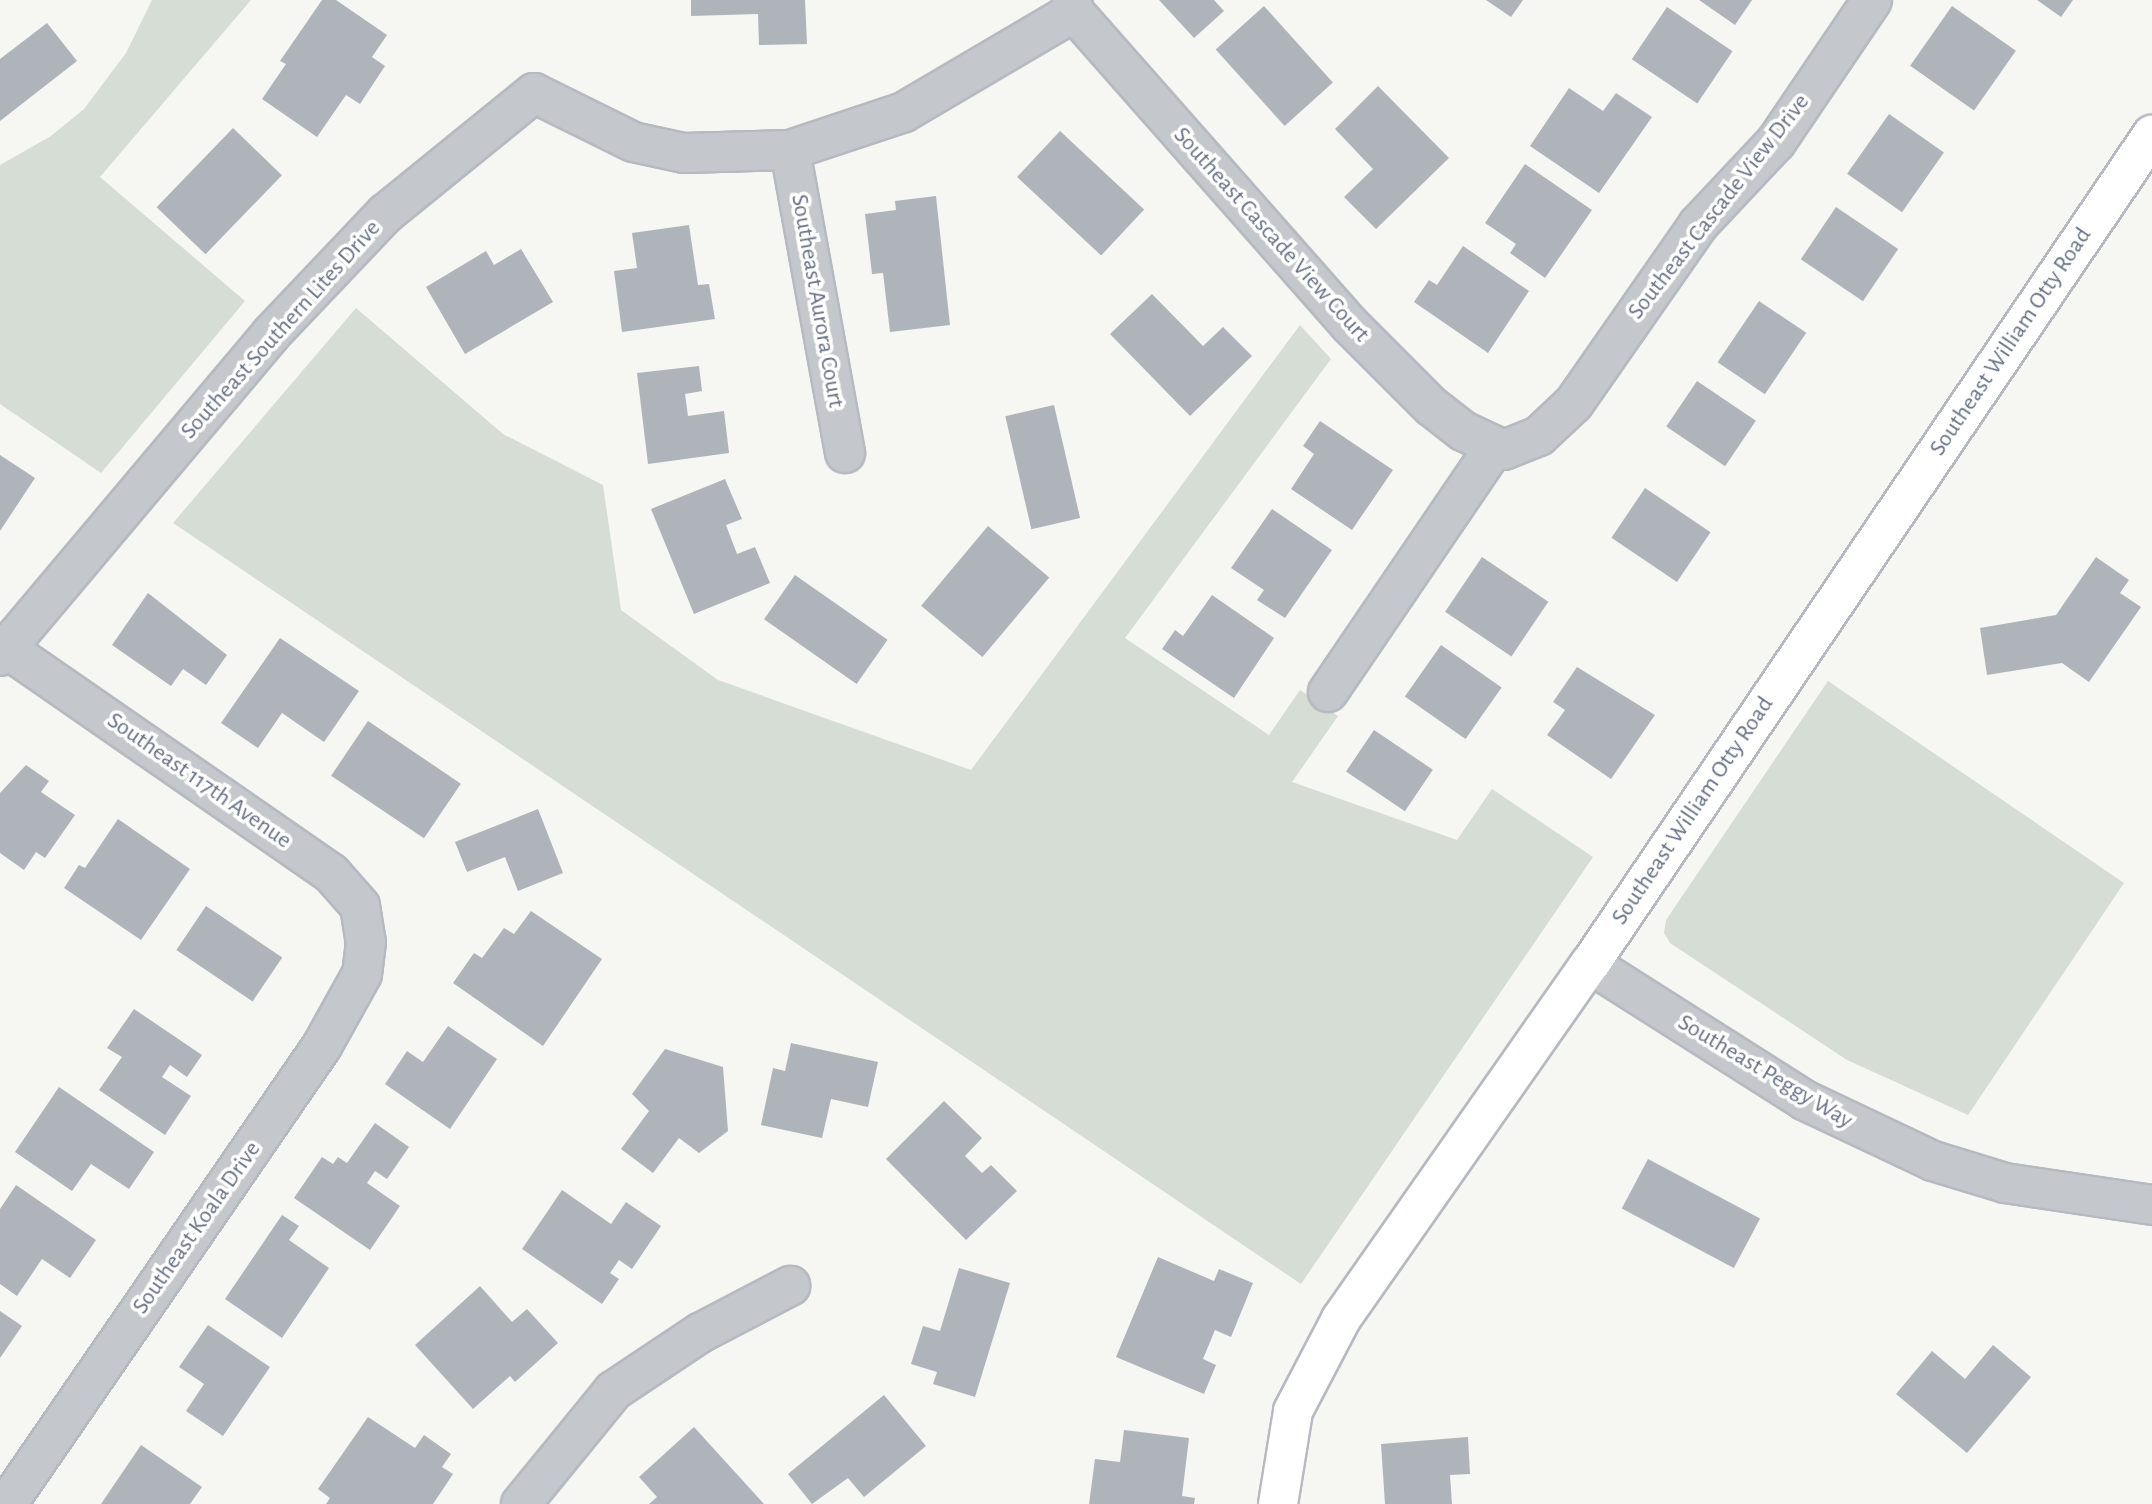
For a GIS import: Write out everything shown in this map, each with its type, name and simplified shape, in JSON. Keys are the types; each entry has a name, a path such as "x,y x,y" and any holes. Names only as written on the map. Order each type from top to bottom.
{"street":[{"name":"Southeast Cascade View Drive","path":"1493,449 1539,436 1574,403 1698,225 1776,142 1871,0"},
{"name":"Southeast Cascade View Court","path":"1073,6 1350,325 1432,405 1493,449"},
{"name":"Southeast Southern Lites Drive","path":"2,649 271,334 375,224 534,93 633,142 671,150 790,150 904,112 1073,6"},
{"name":"Southeast William Otty Road","path":"1278,1504 1293,1411 1321,1350 1590,964 2152,135"},
{"name":"Southeast Aurora Court","path":"790,150 845,453"},
{"path":"1328,692 1493,449"},
{"name":"Southeast 117th Avenue","path":"2,649 331,873 360,906 366,942"},
{"name":"Southeast Koala Drive","path":"7,1504 322,1046 362,974 366,942"},
{"name":"Southeast Peggy Way","path":"1590,964 1804,1100 1933,1161 2005,1183 2152,1205"},
{"path":"521,1504 614,1391 700,1333 790,1286"}],"shaded area":[{"path":"152,0 251,0 100,177 245,301 101,473 0,404 0,165 51,136 84,109 126,53"},
{"path":"356,308 503,434 603,485 621,610 718,680 971,770 1300,325 1331,359 1125,638 1269,735 1300,690 1338,716 1292,782 1457,840 1492,789 1593,857 1301,1284 173,523"},
{"path":"1828,681 2124,883 1968,1115 1847,1060 1670,943 1664,933 1666,920"}],"building":[{"path":"322,0 336,0 387,35 372,57 385,66 360,104 346,95 317,137 262,99 286,64 280,61"},
{"path":"691,0 805,0 807,44 759,45 758,14 691,16"},
{"path":"1159,0 1214,0 1224,11 1194,38"},
{"path":"1486,0 1523,0 1511,17"},
{"path":"1699,0 1752,0 1735,25"},
{"path":"2037,0 2073,0 2061,17"},
{"path":"1264,6 1333,83 1285,126 1216,49"},
{"path":"1952,6 2016,51 1974,111 1910,66"},
{"path":"1667,7 1732,51 1697,103 1632,59"},
{"path":"47,23 77,61 0,121 0,59"},
{"path":"1378,86 1449,158 1376,229 1344,197 1373,169 1335,129"},
{"path":"1569,88 1603,111 1616,93 1652,117 1599,193 1530,146"},
{"path":"1889,114 1944,152 1902,212 1847,174"},
{"path":"233,128 282,175 206,254 157,207"},
{"path":"1060,131 1144,209 1101,256 1017,177"},
{"path":"1525,164 1592,210 1545,278 1510,253 1516,244 1485,223"},
{"path":"936,196 950,325 890,332 883,273 872,274 865,214 896,210 895,201"},
{"path":"1836,207 1898,249 1863,301 1801,259"},
{"path":"689,225 698,285 709,284 715,319 622,332 614,271 637,268 632,233"},
{"path":"1463,246 1529,291 1488,353 1414,302 1429,280 1437,285"},
{"path":"521,249 553,302 465,354 426,287 486,251 494,265"},
{"path":"1152,294 1203,346 1223,327 1252,356 1190,416 1110,334"},
{"path":"1759,301 1806,333 1765,394 1718,362"},
{"path":"699,366 702,391 685,394 688,416 724,411 729,453 648,464 637,373"},
{"path":"1697,381 1756,421 1725,466 1666,427"},
{"path":"1054,405 1080,518 1031,529 1005,416"},
{"path":"1320,421 1393,470 1352,530 1291,489 1314,454 1303,446"},
{"path":"0,455 35,478 0,531"},
{"path":"725,479 742,519 726,525 737,554 755,547 770,583 694,614 651,509"},
{"path":"1645,488 1710,532 1677,582 1611,538"},
{"path":"1272,509 1332,550 1285,618 1257,600 1264,590 1231,568"},
{"path":"988,526 1049,577 982,657 921,606"},
{"path":"1482,557 1548,602 1511,656 1445,612"},
{"path":"2096,557 2129,580 2120,593 2141,607 2089,682 2062,663 1987,675 1980,628 2056,615"},
{"path":"795,575 888,640 857,684 764,619"},
{"path":"148,593 227,655 206,685 183,669 171,686 112,645"},
{"path":"1212,595 1274,638 1234,698 1162,649 1175,630 1183,636"},
{"path":"280,638 359,691 324,742 282,713 258,748 221,723"},
{"path":"1441,645 1502,687 1465,739 1405,697"},
{"path":"1577,667 1655,715 1611,779 1547,735 1565,710 1553,702"},
{"path":"368,721 461,784 424,838 331,776"},
{"path":"1374,730 1433,770 1405,811 1346,771"},
{"path":"26,765 49,781 41,792 75,815 45,858 36,852 24,870 0,853 0,793"},
{"path":"538,809 563,873 518,891 505,857 467,872 455,842"},
{"path":"118,819 190,869 141,940 64,888 79,865 85,868"},
{"path":"206,906 282,957 253,1001 176,950"},
{"path":"531,911 602,959 543,1046 453,983 474,953 482,958 504,928 514,934"},
{"path":"134,1009 202,1055 187,1077 170,1065 162,1077 191,1096 165,1135 99,1090 122,1057 107,1048"},
{"path":"448,1026 497,1059 450,1129 385,1084 407,1051 423,1062"},
{"path":"791,1043 878,1062 868,1107 831,1099 822,1138 761,1125 773,1068 785,1071"},
{"path":"665,1049 723,1067 728,1131 699,1153 679,1138 653,1173 621,1149 649,1111 632,1094"},
{"path":"59,1087 154,1152 129,1189 91,1164 72,1191 15,1152"},
{"path":"944,1101 982,1138 965,1156 982,1173 991,1165 1017,1191 966,1240 886,1159"},
{"path":"375,1123 409,1147 387,1179 375,1171 367,1183 400,1206 370,1250 294,1198 322,1157 333,1164 338,1157 347,1163"},
{"path":"1648,1159 1760,1219 1734,1268 1622,1208"},
{"path":"16,1185 96,1240 70,1278 42,1259 17,1296 0,1284 0,1209"},
{"path":"562,1190 611,1224 626,1202 661,1226 632,1269 619,1260 610,1273 619,1279 602,1304 522,1249"},
{"path":"282,1215 299,1226 289,1240 329,1268 282,1338 225,1299"},
{"path":"1158,1257 1214,1281 1219,1269 1253,1283 1231,1337 1215,1330 1203,1359 1216,1365 1204,1394 1116,1357"},
{"path":"959,1268 1010,1283 975,1397 933,1384 937,1372 911,1364 923,1326 940,1331"},
{"path":"480,1286 512,1322 527,1309 558,1343 515,1382 510,1376 473,1409 415,1345"},
{"path":"0,1311 22,1326 0,1358"},
{"path":"208,1325 270,1367 223,1436 186,1411 204,1384 179,1367"},
{"path":"1993,1345 2031,1377 1967,1453 1896,1394 1932,1351 1965,1379"},
{"path":"884,1395 926,1446 864,1497 848,1478 812,1504 788,1474"},
{"path":"368,1417 415,1448 424,1435 451,1454 442,1467 453,1474 433,1504 326,1504 330,1498 318,1489"},
{"path":"694,1427 764,1504 649,1504 657,1497 639,1477"},
{"path":"1124,1430 1189,1438 1182,1496 1195,1498 1194,1504 1089,1504 1095,1459 1120,1462"},
{"path":"1468,1437 1470,1474 1450,1475 1452,1504 1385,1504 1381,1444"},
{"path":"141,1445 202,1487 190,1504 101,1504"}]}
